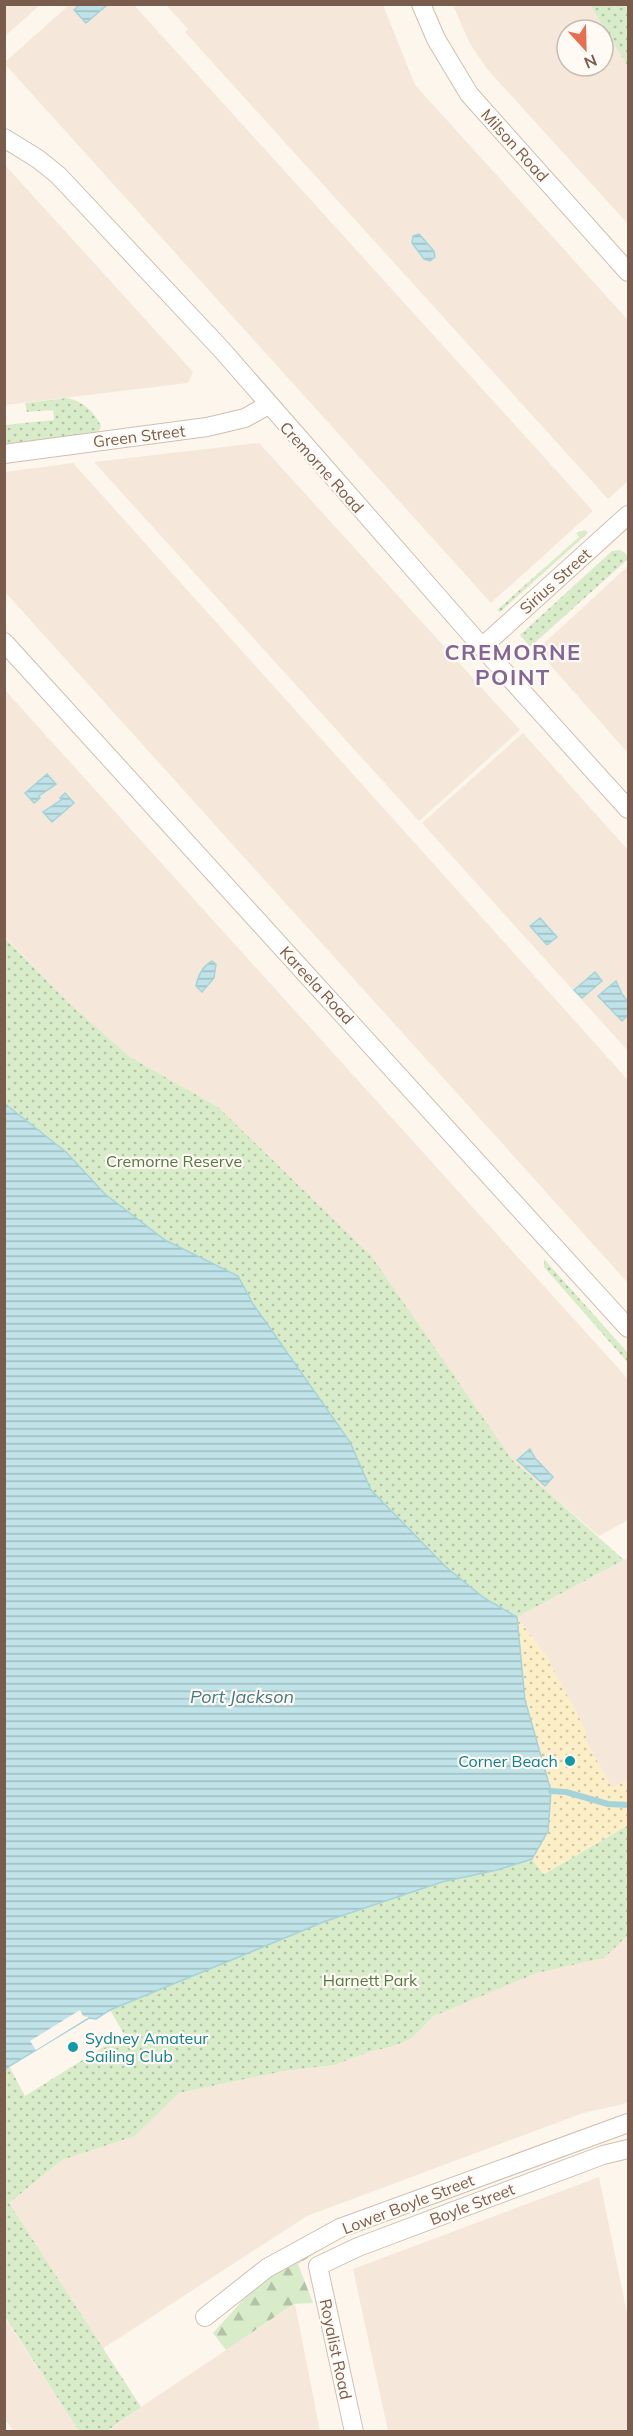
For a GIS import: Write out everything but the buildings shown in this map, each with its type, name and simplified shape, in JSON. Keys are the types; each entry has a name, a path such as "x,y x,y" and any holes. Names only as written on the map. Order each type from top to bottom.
{"street":[{"name":"Milson Road","path":"421,4 436,39 469,94 628,273"},
{"name":"Cremorne Road","path":"4,138 38,159 58,175 222,350 482,647 628,809"},
{"name":"Green Street","path":"4,454 207,428 245,418 268,405"},
{"name":"Sirius Street","path":"482,647 628,515"},
{"name":"Kareela Road","path":"4,642 628,1329"},
{"name":"Lower Boyle Street","path":"205,2317 267,2268 340,2228 628,2123"},
{"name":"Boyle Street","path":"318,2266 358,2247 603,2155 628,2149"},
{"name":"Royalist Road","path":"318,2266 354,2432"}],"shaded area":[{"path":"5,4 40,4 40,5 5,36"},
{"path":"69,5 134,5 593,511 491,603 4,63"},
{"path":"166,5 383,5 415,85 628,320 628,481 608,499 185,32 188,29"},
{"path":"453,5 590,5 598,18 555,18 555,78 615,78 615,45 628,66 628,224 487,69 469,42"},
{"path":"4,164 193,372 188,383 5,405"},
{"path":"259,443 520,730 419,821 94,462"},
{"path":"73,463 628,1080 628,1283 5,592 5,472"},
{"path":"628,566 628,753 537,650"},
{"path":"4,689 628,1379 628,1520 599,1536 513,1462 477,1412 218,1107 130,1057 70,1004 5,937"},
{"path":"523,733 628,850 628,1051 422,823"},
{"path":"628,1558 628,1780 612,1788 586,1741 548,1659 517,1617"},
{"path":"628,1935 628,2103 583,2113 307,2216 102,2349 9,2203 62,2160 135,2136 179,2093 284,2071 334,2065 369,2052 394,2046 412,2038 434,2016 537,1973 604,1958"},
{"path":"599,2177 628,2318 628,2431 388,2431 353,2269"},
{"path":"295,2304 320,2431 107,2432 141,2407"},
{"path":"4,2317 79,2431 14,2431 5,2420"}],"green space":[{"path":"590,5 628,5 628,66 615,46 615,18 598,18"},
{"path":"67,398 83,404 91,411 101,426 99,431 70,437 5,444 5,425 54,420 53,410 27,412 25,403"},
{"path":"585,530 588,533 500,612 497,610 579,537 576,533"},
{"path":"620,550 628,559 530,647 520,635 612,551"},
{"name":"Cremorne Reserve","path":"4,937 70,1004 130,1057 218,1107 372,1257 513,1461 624,1560 517,1617 484,1598 446,1567 371,1490 350,1442 253,1304 238,1276 165,1240 105,1194 66,1152 5,1103"},
{"path":"544,1259 628,1353 628,1363 544,1267"},
{"name":"Harnett Park","path":"628,1825 628,1935 604,1958 537,1973 434,2016 412,2038 394,2046 369,2052 334,2065 284,2071 179,2093 135,2136 62,2160 9,2203 141,2407 107,2431 79,2431 5,2317 5,2069 9,2066 25,2096 124,2034 110,2010 326,1921 442,1882 497,1870 532,1859 544,1874"},
{"path":"323,2242 332,2243 298,2264 313,2303 294,2304 226,2350 213,2333 242,2301 284,2262"}],"sand":[{"name":"Corner Beach","path":"517,1617 548,1659 586,1731 586,1741 612,1788 628,1780 628,1825 543,1874 532,1859 548,1831 551,1791 525,1700"}],"water":[{"path":"80,4 107,5 86,23 74,10"},
{"path":"419,234 434,251 435,257 430,261 424,259 412,243 413,236"},
{"path":"47,774 56,784 39,796 40,798 34,803 25,793"},
{"path":"65,793 74,803 52,822 43,812 61,800 60,798"},
{"path":"540,918 557,937 547,945 530,926"},
{"path":"212,961 216,964 214,978 202,992 196,986 198,978"},
{"path":"595,972 602,981 582,998 574,990"},
{"path":"616,981 628,1002 628,1015 622,1021 598,996"},
{"name":"Port Jackson","path":"4,1103 66,1152 105,1194 165,1240 238,1276 253,1304 350,1442 371,1490 446,1567 484,1598 517,1617 525,1700 551,1791 548,1831 532,1859 497,1870 442,1882 326,1921 110,2010 96,2019 89,2018 5,2069"},
{"path":"530,1449 535,1458 553,1477 545,1486 517,1460"}],"pier":[{"path":"80,2010 83,2016 89,2017 36,2050 30,2041"}],"waterway":[{"path":"551,1791 566,1792 608,1804 628,1805"}],"place":[{"name":"Corner Beach","path":"570,1761"},
{"name":"Sydney Amateur Sailing Club","path":"73,2047"}],"district":[{"name":"CREMORNE POINT","path":"513,664"}]}
